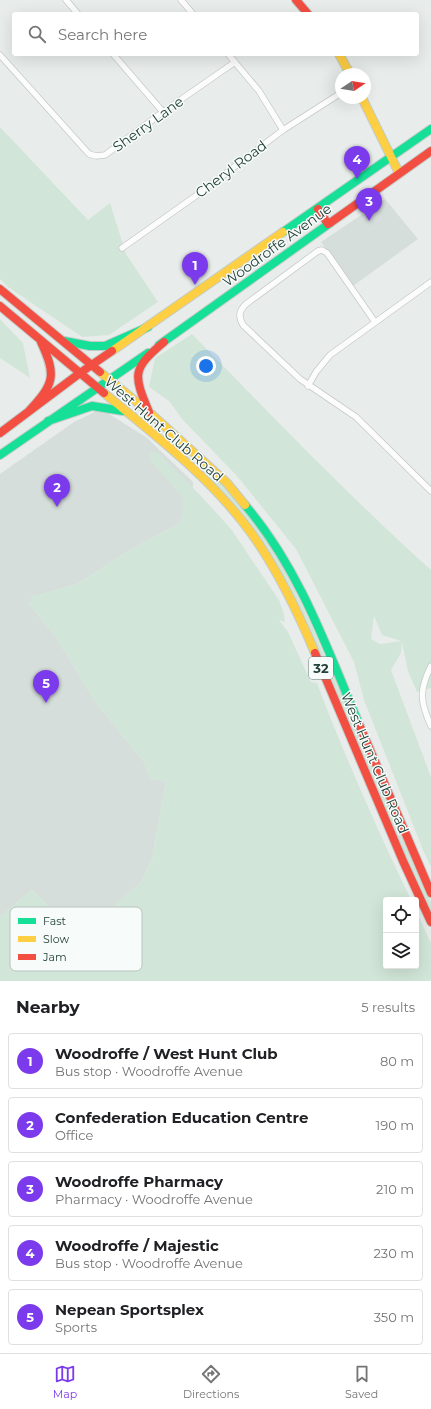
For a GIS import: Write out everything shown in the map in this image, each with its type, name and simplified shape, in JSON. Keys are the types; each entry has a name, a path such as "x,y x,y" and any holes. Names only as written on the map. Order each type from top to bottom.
{"main road":[{"path":"296,0 306,12"},
{"path":"340,56 347,68"},
{"path":"365,104 399,173"},
{"name":"Woodroffe Avenue","path":"0,433 80,373 431,129"},
{"name":"Woodroffe Avenue","path":"0,455 238,290 431,151"},
{"path":"318,209 328,224"},
{"name":"West Hunt Club Road","path":"0,289 150,413 227,483 274,544 293,575 316,623 431,893"},
{"name":"West Hunt Club Road","path":"0,306 189,464 219,494 249,530 284,585 303,625 403,861 431,922"},
{"path":"62,340 92,347 105,346 148,327"},
{"path":"29,411 45,393 52,374 50,361 39,338"},
{"path":"150,413 139,385 139,370 142,362 164,342"},
{"path":"48,422 92,406 126,412"}],"street":[{"path":"66,0 76,12"},
{"path":"181,0 191,12"},
{"name":"Sherry Lane","path":"0,55 89,154 96,156 105,155 163,112 235,62"},
{"path":"115,56 163,112"},
{"path":"230,56 259,90 283,130"},
{"name":"Cheryl Road","path":"122,248 197,195 283,130 335,97"},
{"path":"375,322 327,253 322,250 318,251 240,310 240,318 243,325 308,386 356,417 431,491"},
{"path":"308,386 316,372 330,355 431,282"},
{"path":"431,666 425,678 421,698 424,710 431,726"}],"shaded area":[{"path":"385,199 418,239 353,286 321,242"},
{"path":"101,409 146,437 193,482 191,515 184,509 180,523 130,550 77,584 32,597 32,601 29,604 56,637 94,700 144,762 151,780 157,779 166,782 152,859 142,881 114,907 49,907 32,890 0,917 0,474 74,422"}],"green space":[{"path":"0,127 88,220 110,203 126,254 158,302 109,335 82,337 8,287 0,279"},
{"path":"0,319 23,343 30,378 0,358"},
{"path":"192,334 339,483 431,570 431,688 417,692 408,671 402,643 401,653 391,670 431,777 431,867 364,700 354,662 296,549 237,476 182,419 169,401 149,387 155,358","holes":["374,616 382,635 401,641 380,644 371,639"]},
{"path":"150,452 159,454 201,496 231,529 279,600 285,622 279,620 288,632 311,682 317,683 362,793 410,897 383,897 383,969 419,969 419,917 431,943 431,981 0,981 0,917 10,909 10,971 142,971 142,907 114,907 142,881 152,859 166,782 157,779 151,780 144,762 94,700 56,637 29,604 32,601 31,597 77,584 130,550 180,523 184,508 183,498 151,461"},
{"path":"201,468 217,480 232,495 269,545 293,586 332,674 328,674 290,590 273,558 256,533 200,469"},
{"path":"334,677 414,866 431,902 431,913 414,877 330,678"},
{"path":"32,890 49,907 12,907"}],"traffic: fast":[{"path":"283,232 431,129"},
{"path":"159,345 330,223"},
{"path":"64,341 90,346 105,346 148,327"},
{"path":"0,455 148,353"},
{"path":"48,421 92,406 123,411"},
{"path":"245,505 264,529 296,582 323,638 359,724"}],"traffic: slow":[{"path":"340,56 347,68"},
{"path":"365,104 399,173"},
{"path":"112,351 283,232"},
{"path":"100,372 150,413 227,483 245,505"},
{"path":"104,393 181,457 233,510 269,559 294,605 315,653"}],"traffic: jam":[{"path":"296,0 306,12"},
{"path":"330,223 431,151"},
{"path":"318,209 328,224"},
{"path":"0,289 100,372"},
{"path":"0,306 104,393"},
{"path":"29,411 44,394 50,379 51,372 49,363 41,342"},
{"path":"149,412 140,389 138,373 146,359 164,342"},
{"path":"0,433 112,351"},
{"path":"315,653 403,861 431,922"},
{"path":"359,724 431,893"}],"place":[{"name":"Woodroffe / Majestic","path":"357,179"},
{"name":"Woodroffe Pharmacy","path":"369,221"},
{"name":"Woodroffe / West Hunt Club","path":"195,285"},
{"name":"Confederation Education Centre","path":"57,507"},
{"name":"Nepean Sportsplex","path":"46,703"}]}
